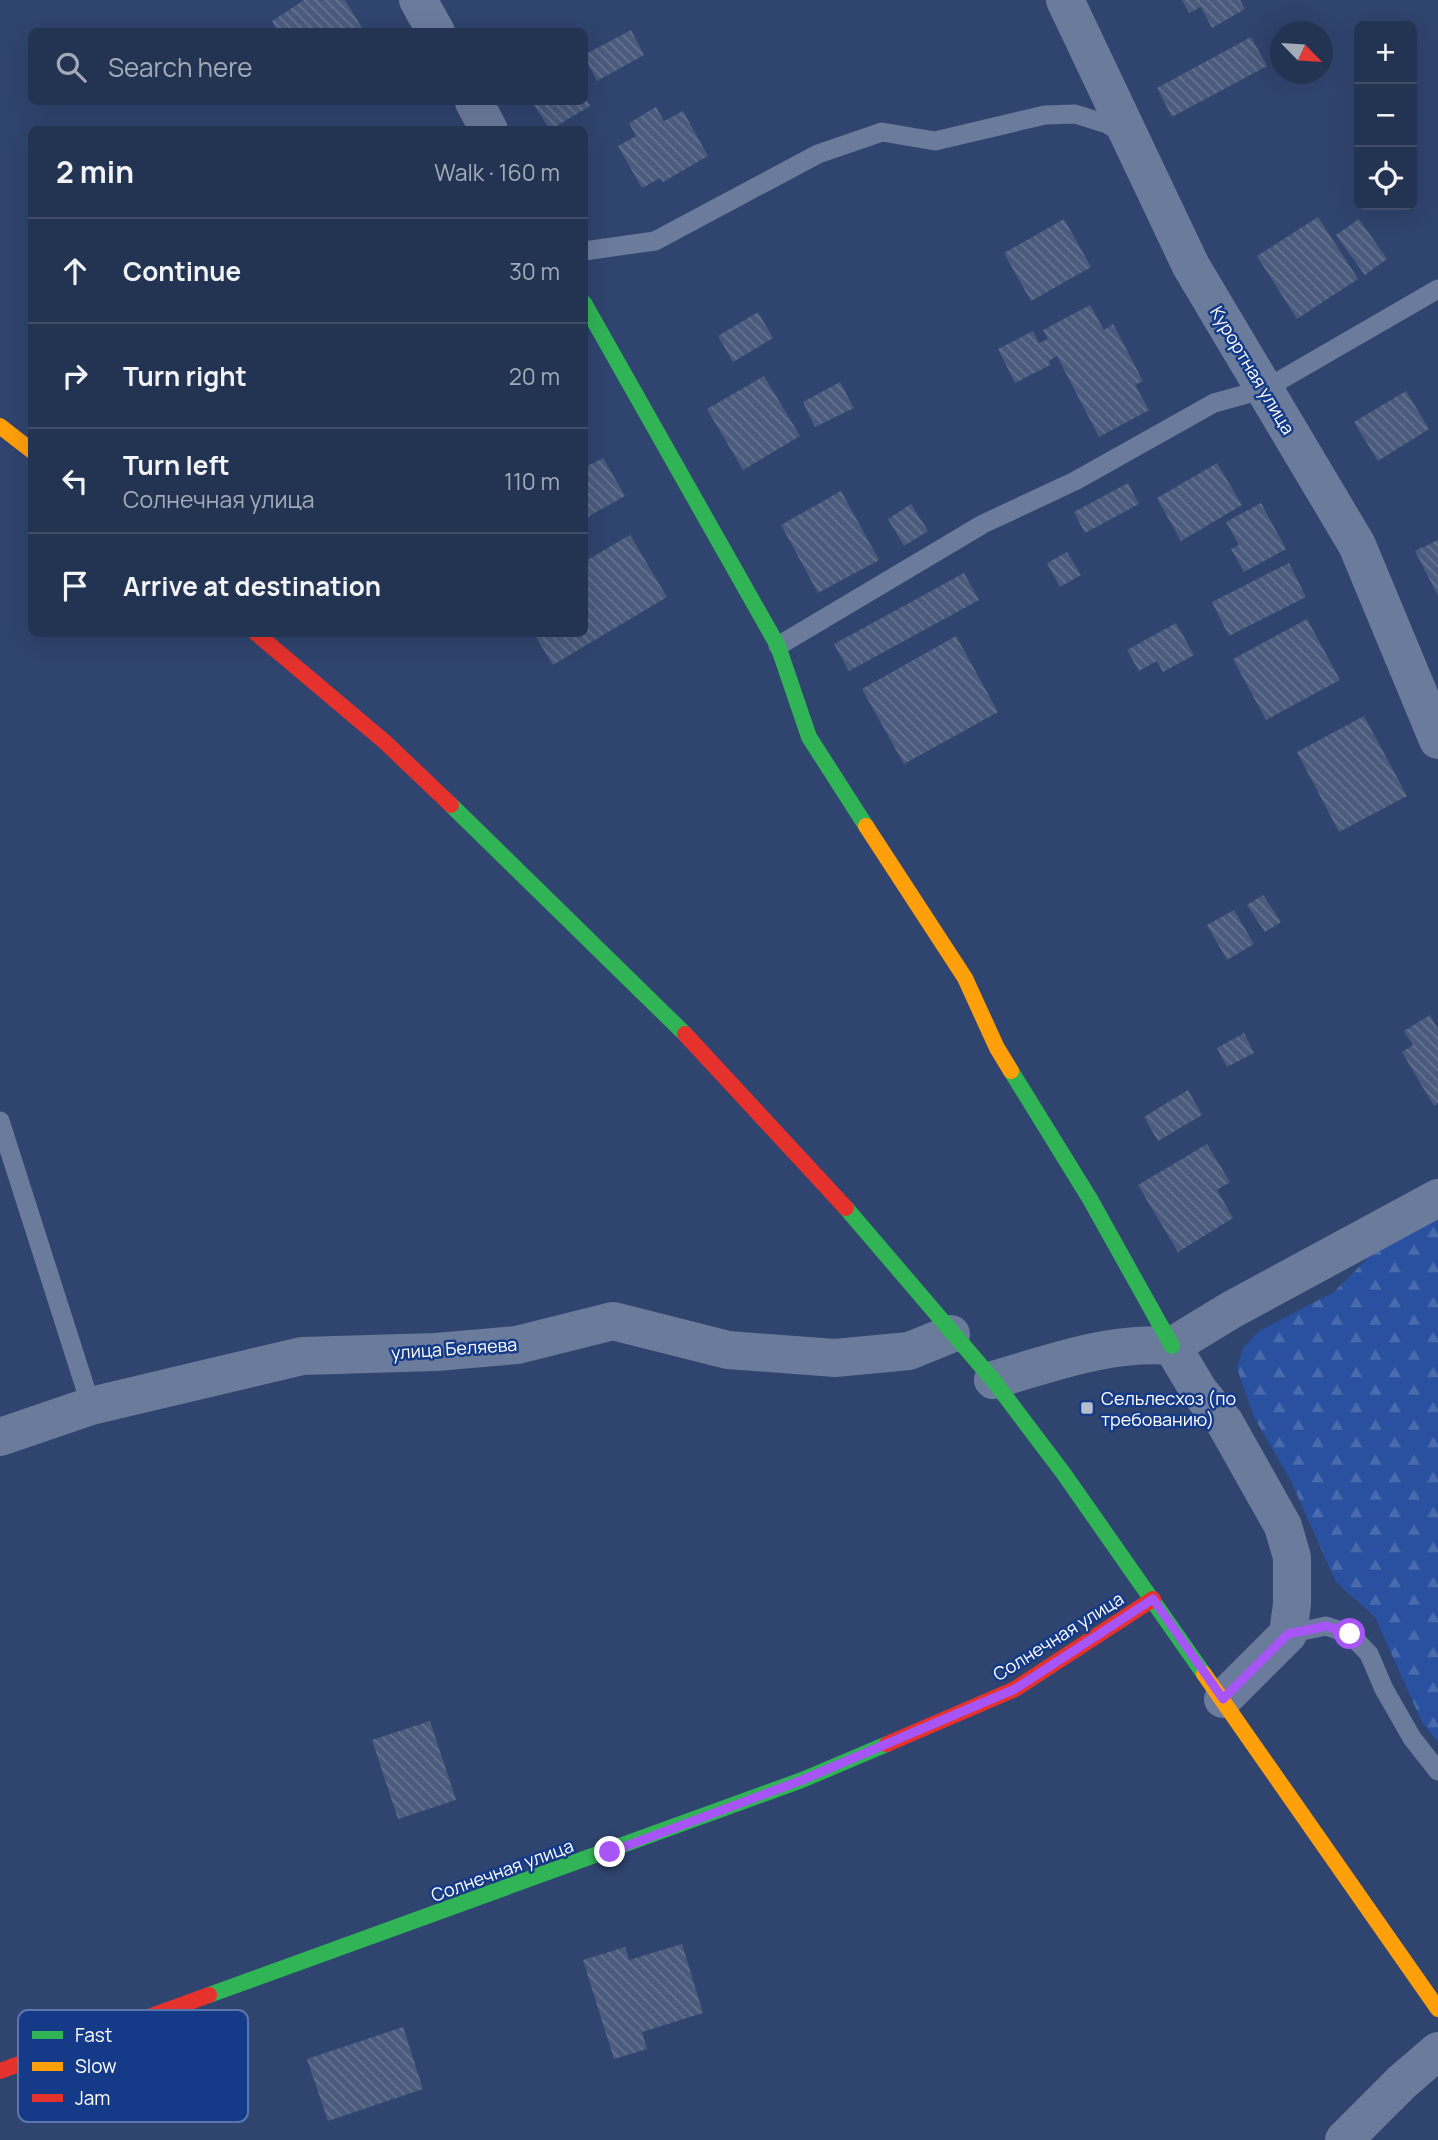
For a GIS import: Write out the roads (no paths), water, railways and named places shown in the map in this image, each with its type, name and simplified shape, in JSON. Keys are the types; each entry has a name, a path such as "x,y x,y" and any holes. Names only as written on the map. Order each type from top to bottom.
{"street":[{"path":"418,0 434,28"},
{"name":"Курортная улица","path":"1065,0 1191,266 1357,545 1438,740"},
{"path":"476,105 487,126"},
{"path":"588,310 778,646 809,737 964,978 997,1048 1090,1199 1199,1391 1225,1423 1283,1526 1292,1557 1292,1604 1288,1634 1223,1699"},
{"path":"0,426 28,448"},
{"path":"261,637 385,742 665,1012 823,1181 993,1380 1153,1599 1438,2009"},
{"path":"993,1380 1078,1355 1142,1343 1172,1346 1231,1310 1438,1198"},
{"name":"улица Беляева","path":"0,1437 91,1406 302,1356 436,1352 517,1345 613,1321 728,1350 835,1358 909,1351 951,1334"},
{"name":"Солнечная улица","path":"168,2010 802,1780 1015,1689 1153,1599"},
{"path":"1344,2140 1402,2082 1438,2051"},
{"name":"Солнечная улица","path":"0,2071 18,2064"}],"lane":[{"path":"588,250 655,241 818,155 882,132 935,141 1045,115 1075,114 1107,124 1130,138"},
{"path":"778,646 984,524 1074,481 1214,403 1265,389 1438,289"},
{"path":"0,1121 91,1406"},
{"path":"1288,1634 1326,1626 1350,1634 1369,1654 1384,1689 1401,1718 1438,1771"}],"place":[{"name":"Сельлесхоз (по требованию)","path":"1087,1408"}]}
